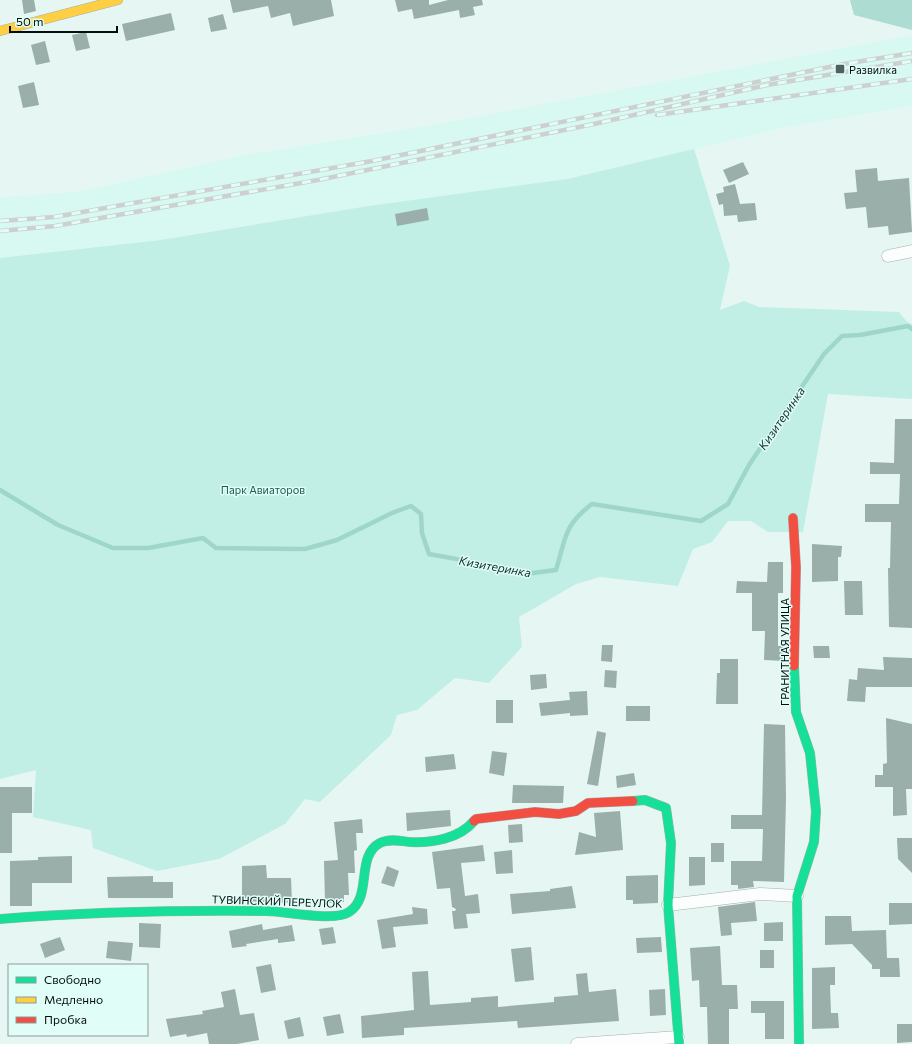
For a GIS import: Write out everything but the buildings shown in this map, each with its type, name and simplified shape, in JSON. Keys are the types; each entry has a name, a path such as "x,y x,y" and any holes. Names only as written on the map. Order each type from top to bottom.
{"street":[{"path":"0,31 118,0"},
{"path":"888,256 912,251"},
{"name":"ГРАНИТНАЯ УЛИЦА","path":"793,518 796,567 794,675 796,712 810,753 816,811 814,842 797,896 799,1044"},
{"name":"ТУВИНСКИЙ ПЕРЕУЛОК","path":"0,918 66,914 221,911 280,912 338,917 349,915 359,905 371,854 376,846 385,841 419,842 450,836 466,830 476,819 535,812 559,814 576,811 588,803 645,800 666,808 671,843 668,905"},
{"path":"577,1044 679,1040 668,905 760,894 797,896"}],"shaded area":[{"path":"850,0 912,0 912,30 854,15"},
{"path":"912,35 912,106 783,128 419,213 0,283 0,197 77,192 244,155 415,128"}],"green space":[{"name":"Парк Авиаторов","path":"694,149 730,266 720,310 744,301 759,307 899,312 907,322 912,324 912,399 828,394 803,532 768,532 751,521 728,521 712,542 693,549 678,586 600,577 576,584 519,617 522,647 489,683 455,678 417,710 397,715 391,735 320,802 305,799 285,824 219,859 157,871 93,848 91,830 33,817 36,770 0,779 0,258 161,240 369,206 567,179"}],"waterway":[{"name":"Кизитеринка","path":"0,490 58,525 113,548 148,548 203,538 216,548 305,549 337,540 392,513 411,506 421,514 422,533 429,554 533,573 556,570 567,533 576,519 592,504 701,521 728,504 749,465 824,354 842,336 860,335 908,326 912,329"}],"railway":[{"path":"0,221 54,217 372,161 844,64 912,53"},
{"path":"0,231 55,226 318,180 594,124 767,85 912,61"},
{"path":"657,115 912,79"}],"traffic: fast":[{"path":"794,666 796,712 810,753 816,811 814,842 797,896 799,1044"},
{"path":"633,801 645,800 666,808 671,843 668,905 679,1044"},
{"path":"0,919 99,913 166,911 274,911 322,916 342,915 349,912 356,905 363,887 368,857 372,849 380,843 391,840 427,842 445,839 461,832 474,821"}],"traffic: slow":[{"path":"0,31 118,0"}],"traffic: jam":[{"path":"793,518 796,567 794,666"},
{"path":"474,821 476,819 535,812 559,814 576,811 588,803 633,801"}],"place":[{"name":"Развилка","path":"840,69"}]}
